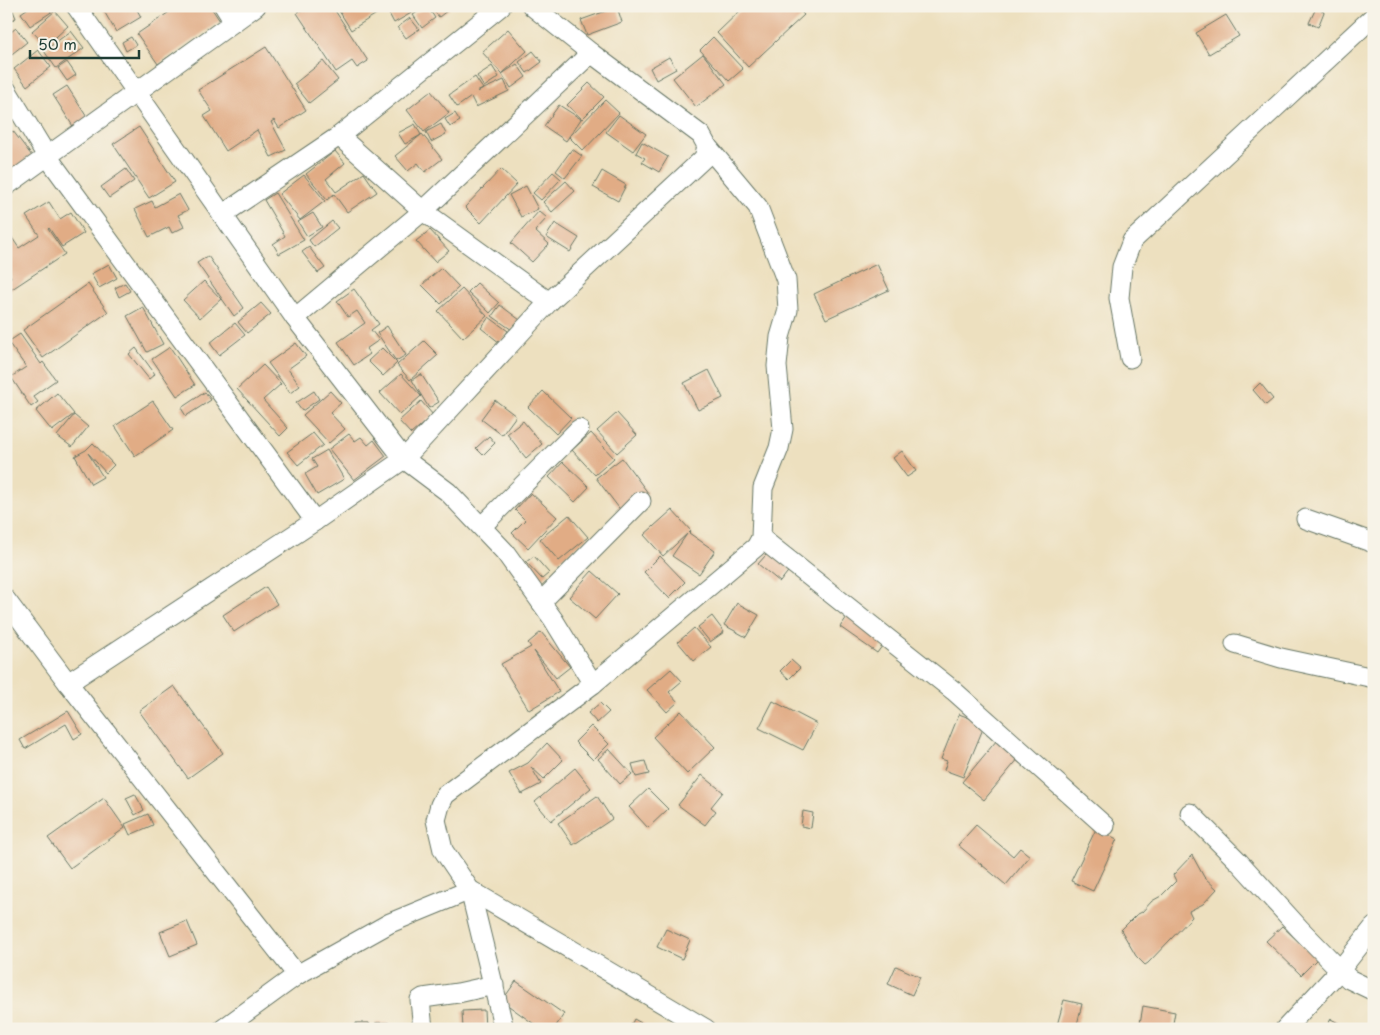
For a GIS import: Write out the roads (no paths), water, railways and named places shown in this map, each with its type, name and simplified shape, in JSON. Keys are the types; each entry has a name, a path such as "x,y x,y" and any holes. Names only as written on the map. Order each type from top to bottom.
{"street":[{"path":"76,6 295,318 404,459 448,492 505,552 541,602 593,684"},
{"path":"224,6 234,22"},
{"path":"6,186 256,6"},
{"path":"222,215 339,136 500,6"},
{"path":"504,1029 470,890 443,850 436,820 440,805 445,795 593,684 756,547 761,538 763,488 779,448 783,429 777,366 780,337 788,310 786,280 758,207 707,146 701,135 591,53 532,6"},
{"path":"1130,358 1119,298 1122,267 1132,241 1374,16"},
{"path":"295,318 423,211 591,53"},
{"path":"6,88 47,156 315,521"},
{"path":"339,136 423,211 548,302"},
{"path":"68,683 315,521 404,459 548,302 704,158 707,146"},
{"path":"482,526 579,429"},
{"path":"541,602 641,501"},
{"path":"1306,518 1374,543"},
{"path":"761,538 954,691 1105,826"},
{"path":"6,600 68,683 297,975"},
{"path":"1235,644 1281,658 1374,678"},
{"path":"1190,813 1239,862 1340,970 1349,978 1374,990"},
{"path":"223,1029 297,975 390,923 470,890"},
{"path":"470,890 706,1029"},
{"path":"1285,1029 1340,970 1374,927"},
{"path":"423,1029 420,1000 423,998 494,985"}]}
